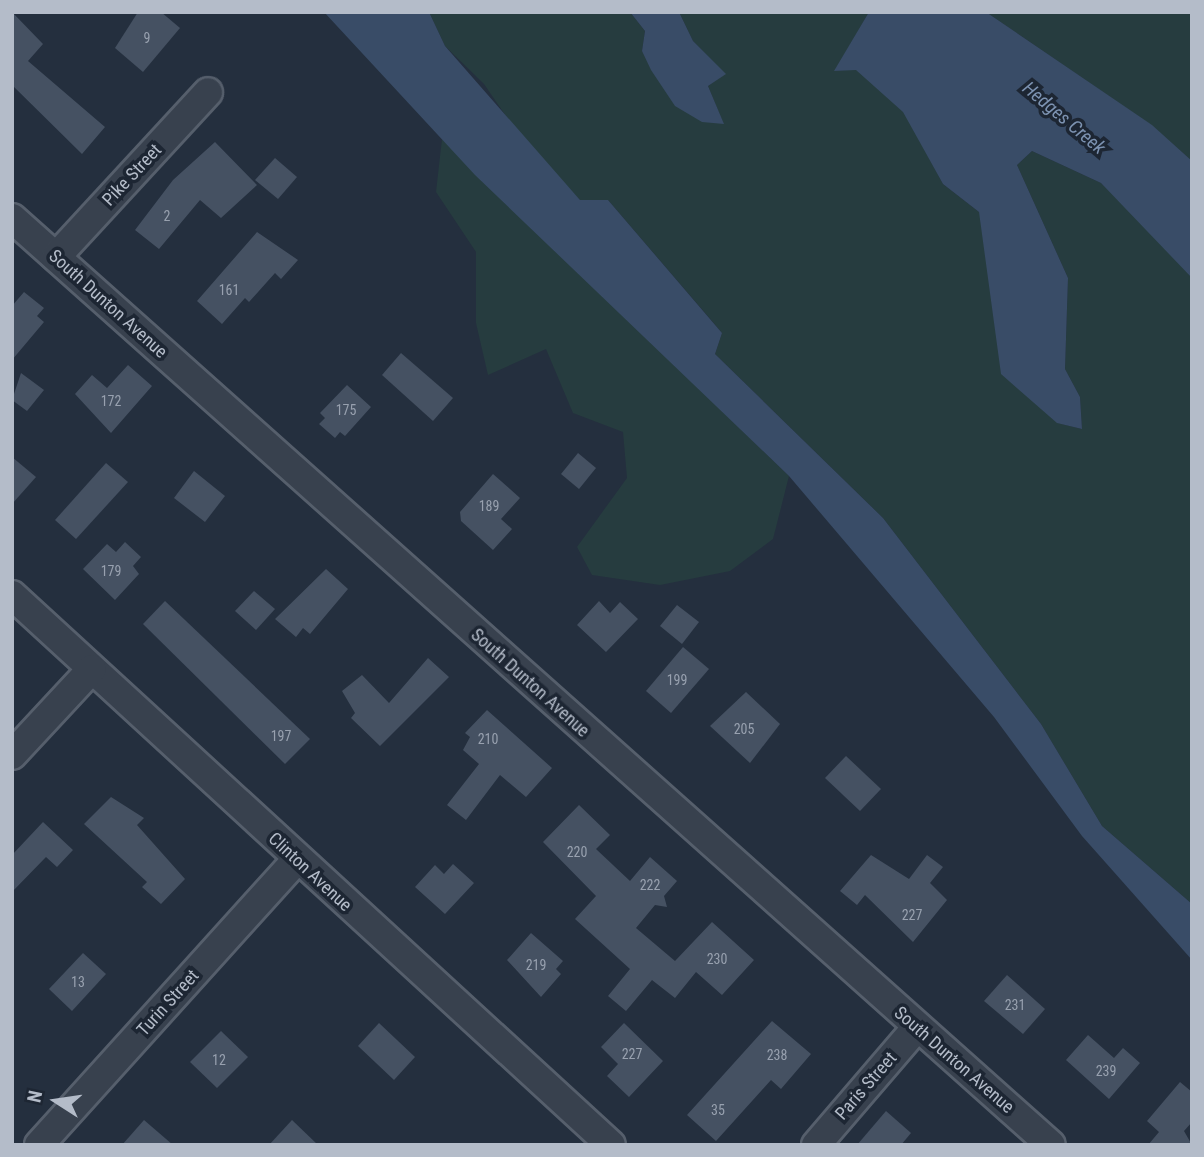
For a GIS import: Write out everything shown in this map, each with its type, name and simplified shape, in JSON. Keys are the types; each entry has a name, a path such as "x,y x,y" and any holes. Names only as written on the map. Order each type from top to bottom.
{"street":[{"name":"Pike Street","path":"57,257 208,92"},
{"name":"South Dunton Avenue","path":"12,218 1051,1145"},
{"name":"Clinton Avenue","path":"12,595 296,861 611,1145"},
{"path":"12,755 93,669"},
{"name":"Turin Street","path":"39,1145 296,861"},
{"name":"Paris Street","path":"816,1145 917,1027"}],"green space":[{"path":"429,12 630,12 645,31 642,51 723,123 708,86 725,74 693,41 679,12 869,12 835,71 856,69 904,112 943,184 979,212 1058,423 1082,429 1080,397 1065,369 1068,278 1017,165 1032,151 1101,183 1166,246 1192,278 1192,904 1102,826 1041,724 883,518 715,354 722,333 712,321 608,200 580,200 519,135 484,84 445,46"},
{"path":"986,12 1192,12 1192,161 1151,125"},
{"path":"442,139 789,476 773,539 730,571 660,585 592,575 577,547 627,478 623,432 573,413 546,349 488,375 476,323 476,252 436,192"}],"water":[{"path":"324,12 429,12 445,46 580,200 608,200 722,333 715,354 883,518 1041,724 1102,826 1192,904 1192,960 1082,836 994,717 789,476 475,175"},
{"path":"630,12 679,12 693,41 726,74 708,86 724,124 702,122 675,106 651,70 642,51 645,31"},
{"name":"Hedges Creek","path":"869,12 986,12 1152,125 1192,161 1192,278 1101,183 1032,151 1017,165 1068,278 1065,369 1080,397 1082,429 1057,423 1001,374 979,212 943,184 903,112 856,70 834,71"}],"building":[{"path":"12,12 43,44 28,61 105,127 82,154 12,85"},
{"path":"138,12 161,12 180,28 143,72 115,48"},
{"path":"215,142 257,185 221,218 200,200 159,249 135,230 173,180"},
{"path":"275,158 297,177 278,199 255,180"},
{"path":"257,232 298,260 281,279 275,273 249,302 245,298 222,324 197,301"},
{"path":"24,292 44,308 37,316 44,322 12,360 12,306"},
{"path":"401,353 453,398 433,421 382,375"},
{"path":"128,365 152,386 111,433 75,394 92,375 107,388"},
{"path":"21,373 44,390 27,411 12,400"},
{"path":"347,385 371,407 345,436 340,432 335,438 319,424 325,418 320,413"},
{"path":"578,453 596,468 579,489 561,474"},
{"path":"12,457 36,477 12,504"},
{"path":"106,463 128,482 76,539 55,520"},
{"path":"194,471 225,496 205,522 174,498"},
{"path":"493,474 520,498 501,519 512,529 493,550 461,521 460,512"},
{"path":"125,542 141,557 133,566 139,574 115,600 83,569 107,544 116,552"},
{"path":"326,569 348,589 310,634 303,628 296,637 275,619"},
{"path":"254,591 275,609 256,630 235,611"},
{"path":"165,601 310,739 285,764 143,624"},
{"path":"599,601 610,613 620,602 638,619 606,652 577,625"},
{"path":"677,605 699,622 682,644 660,626"},
{"path":"683,647 709,669 671,713 646,691"},
{"path":"428,658 449,677 380,746 351,718 355,713 342,691 362,675 389,703"},
{"path":"746,692 780,724 750,763 710,726"},
{"path":"487,710 552,768 526,797 500,775 466,820 447,805 479,764 463,750 470,737 465,733"},
{"path":"846,756 881,789 860,811 825,778"},
{"path":"111,797 144,818 137,825 185,879 161,904 142,887 147,882 84,824"},
{"path":"579,805 610,835 596,849 630,881 650,857 677,881 664,896 667,907 655,905 636,928 675,961 712,922 754,960 722,995 696,972 675,998 652,980 626,1011 608,996 630,969 575,919 596,896 543,842"},
{"path":"43,822 73,850 57,867 46,857 12,892 12,855"},
{"path":"871,855 909,879 927,855 943,867 930,883 947,900 913,942 865,895 857,905 840,891"},
{"path":"453,864 474,883 445,914 415,887 435,865 444,874"},
{"path":"531,933 563,961 556,969 561,974 541,997 507,960"},
{"path":"83,953 106,974 72,1011 49,989"},
{"path":"1007,975 1045,1009 1023,1034 984,1001"},
{"path":"772,1021 811,1054 781,1089 771,1080 716,1141 687,1115"},
{"path":"379,1023 415,1057 394,1080 358,1046"},
{"path":"624,1023 663,1061 629,1097 607,1076 618,1064 601,1047"},
{"path":"221,1031 248,1057 217,1088 190,1062"},
{"path":"1088,1035 1114,1058 1123,1048 1140,1063 1109,1099 1066,1060"},
{"path":"1180,1082 1192,1092 1192,1122 1184,1131 1192,1145 1148,1145 1159,1132 1147,1121"},
{"path":"886,1111 911,1133 901,1145 857,1145"},
{"path":"144,1120 173,1145 122,1145"},
{"path":"292,1120 318,1145 269,1145"}]}
